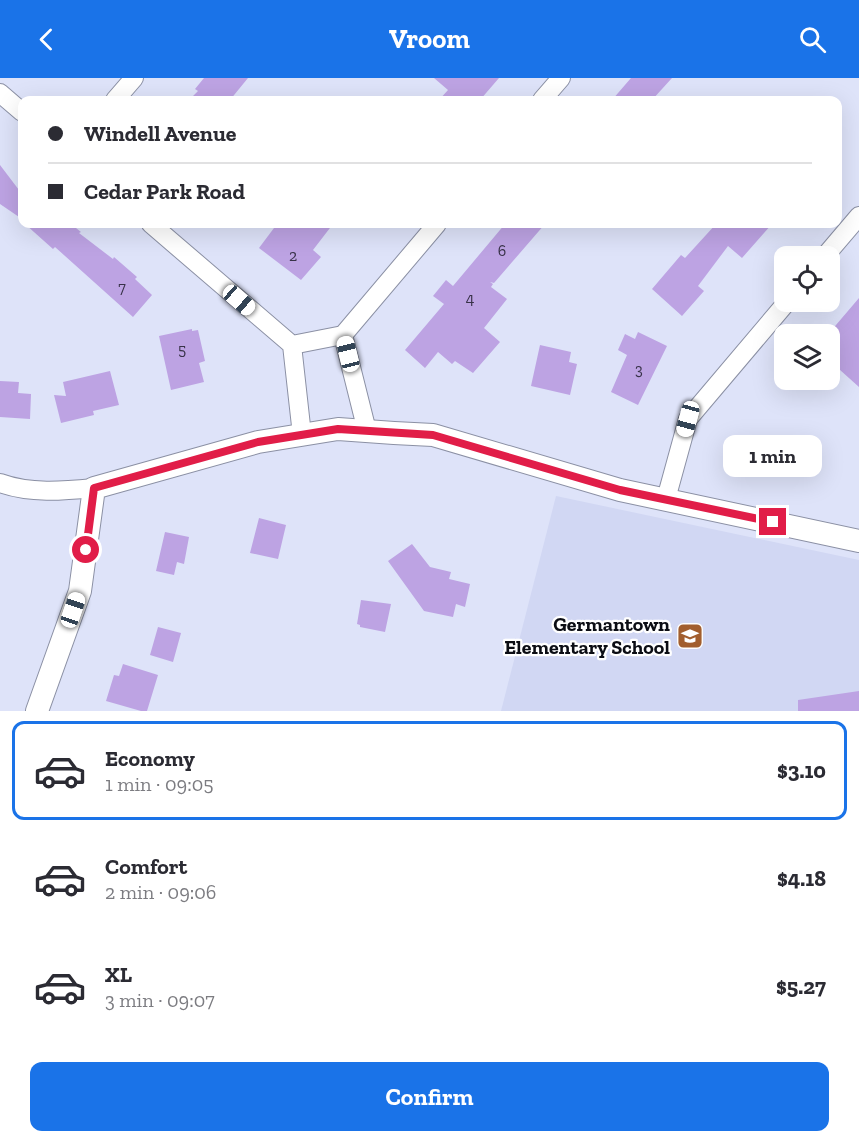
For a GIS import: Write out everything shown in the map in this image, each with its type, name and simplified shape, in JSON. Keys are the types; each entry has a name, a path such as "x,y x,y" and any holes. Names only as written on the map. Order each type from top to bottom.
{"street":[{"path":"118,96 134,78"},
{"path":"545,96 561,78"},
{"path":"0,93 18,109"},
{"path":"834,246 859,216"},
{"path":"156,228 292,345 302,435"},
{"path":"292,345 343,335 434,228"},
{"path":"666,499 688,419 779,312"},
{"path":"343,335 367,431"},
{"path":"0,483 16,489 62,491 94,488 258,442 338,429 433,435 620,490 859,541"},
{"path":"37,711 80,591 94,488"}],"shaded area":[{"name":"Germantown Elementary School","path":"556,496 859,560 859,711 501,711"}],"building":[{"path":"204,78 248,78 233,96 193,96 198,91 195,89"},
{"path":"434,78 499,78 483,96 443,96 448,90"},
{"path":"631,78 672,78 656,96 615,96"},
{"path":"0,165 18,189 18,216 0,204"},
{"path":"29,228 76,228 81,232 79,233 113,259 114,257 137,277 135,279 152,295 133,317 55,247 53,249"},
{"path":"274,228 330,228 313,250 321,257 301,280 259,248"},
{"path":"502,228 542,228 494,283 490,282 493,284 491,287 507,299 484,328 500,342 473,373 455,361 452,364 438,352 425,368 405,350 444,304 433,296 446,280 453,286"},
{"path":"712,228 768,228 742,258 728,246 698,286 704,291 682,316 652,289 681,255 685,258"},
{"path":"859,298 859,387 840,370 840,324 837,324"},
{"path":"192,329 192,331 198,330 205,361 199,363 204,382 171,390 159,336"},
{"path":"638,332 667,346 638,405 611,392 627,355 618,350 625,334 635,339"},
{"path":"540,345 571,352 569,362 577,364 570,395 531,386"},
{"path":"110,371 119,405 93,411 94,415 61,423 54,395 66,396 63,382"},
{"path":"0,381 19,382 18,393 31,394 30,419 0,417"},
{"path":"259,518 286,525 278,559 250,553"},
{"path":"165,532 189,537 184,564 177,562 174,575 156,571"},
{"path":"412,544 430,567 451,572 449,579 470,584 465,607 456,604 453,617 424,611 388,561"},
{"path":"361,600 391,604 385,632 360,627 357,624"},
{"path":"158,627 181,633 173,662 150,655"},
{"path":"123,664 158,675 147,711 106,701 114,675 119,676"},
{"path":"859,691 859,711 798,711 798,700"}],"place":[{"name":"Germantown Elementary School","path":"690,636"}],"route":[{"path":"86,550 94,488 258,442 338,429 433,435 620,490 773,522"}]}
